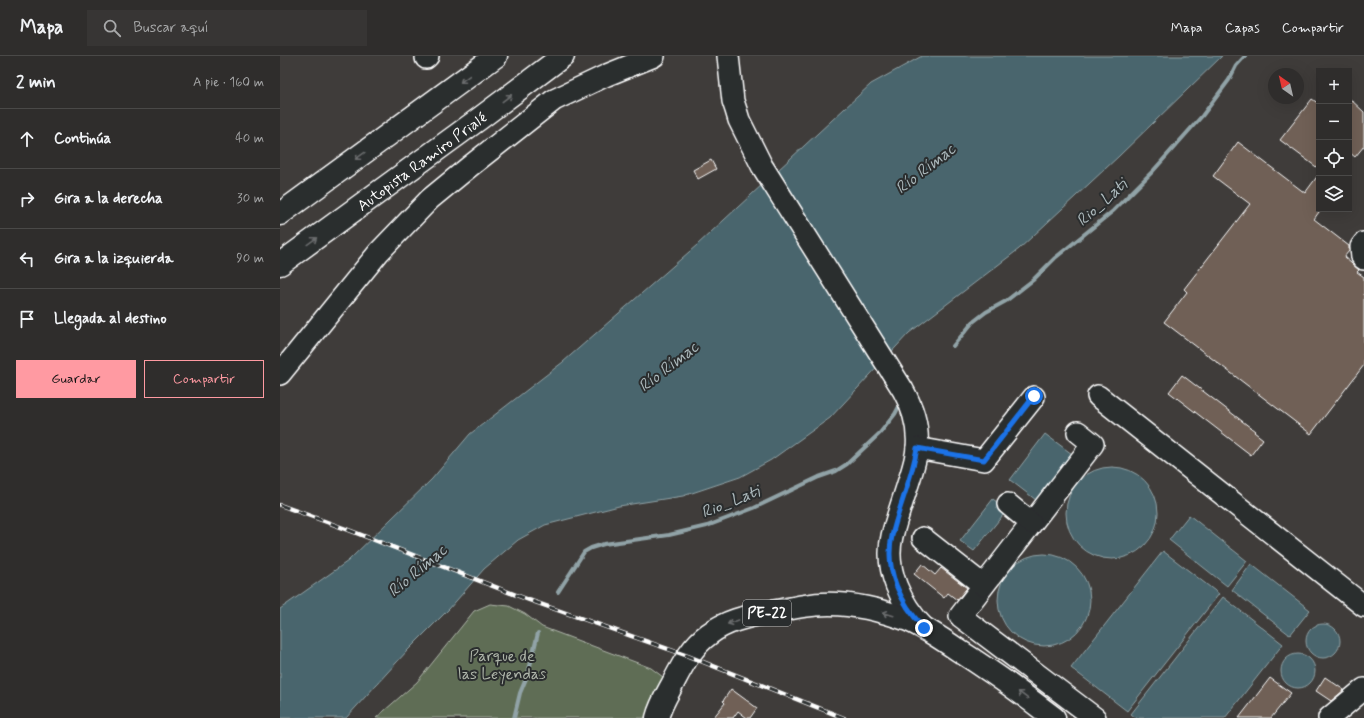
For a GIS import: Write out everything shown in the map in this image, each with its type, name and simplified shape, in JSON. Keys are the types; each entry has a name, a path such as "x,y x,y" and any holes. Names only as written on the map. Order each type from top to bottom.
{"highway":[{"path":"280,214 496,56"},
{"name":"Autopista Ramiro Prialé","path":"280,264 563,56"},
{"name":"PE-22","path":"657,718 661,706 688,656 709,634 731,622 743,618 805,605 861,607 893,615 924,628 999,677 1054,718"}],"street":[{"path":"280,374 379,252 430,199 468,167 554,100 607,75 654,56"},
{"path":"728,56 733,101 739,120 762,166 904,390 913,410 918,434 917,448 915,461 892,537 891,561 896,584 901,596 907,608 924,628"},
{"path":"1364,243 1361,247 1362,257 1364,259"},
{"path":"917,448 984,460 1034,396"},
{"path":"1098,396 1364,606"},
{"path":"1078,432 1093,444 960,616 1095,718"},
{"path":"1008,504 1031,523"},
{"path":"923,538 983,585"},
{"path":"1330,718 1364,689"}],"green space":[{"name":"Parque de las Leyendas","path":"490,604 509,606 525,614 542,627 651,668 667,680 648,718 376,718 417,682 474,611"}],"water":[{"name":"Río Rímac","path":"922,56 1222,56 1119,156 1019,249 909,333 830,418 771,460 740,477 683,496 619,506 545,525 518,540 484,569 449,609 407,651 346,718 280,718 280,609 348,561 432,479 470,434 563,362 697,245 871,84"},
{"path":"1045,434 1072,454 1036,500 1010,480"},
{"path":"1112,467 1130,470 1145,480 1155,495 1158,513 1155,531 1145,546 1130,556 1112,559 1094,556 1079,546 1069,531 1066,513 1069,495 1079,480 1094,470"},
{"path":"993,499 1007,510 974,551 960,541"},
{"path":"1189,515 1247,561 1227,586 1169,540"},
{"path":"1163,551 1219,594 1127,711 1071,668"},
{"path":"1044,554 1062,558 1077,567 1086,582 1090,600 1086,618 1077,633 1062,642 1044,646 1026,642 1011,633 1002,618 998,600 1002,582 1011,567 1026,558"},
{"path":"1251,564 1310,610 1290,635 1232,590"},
{"path":"1223,597 1283,644 1225,718 1136,718 1131,714"},
{"path":"1323,624 1335,629 1340,641 1335,653 1323,658 1311,653 1306,641 1311,629"},
{"path":"1298,654 1310,659 1315,671 1310,683 1298,688 1286,683 1281,671 1286,659"}],"building":[{"path":"1312,99 1316,102 1316,167 1280,140"},
{"path":"1352,101 1364,112 1364,146 1355,157 1352,154"},
{"path":"1238,142 1305,193 1316,178 1316,212 1319,212 1314,219 1349,246 1349,251 1344,257 1359,270 1357,272 1364,277 1364,365 1311,434 1164,322 1187,292 1184,289 1250,204 1213,176"},
{"path":"711,160 716,169 698,179 693,170"},
{"path":"1182,375 1255,431 1254,432 1263,439 1251,455 1169,392"},
{"path":"922,564 935,575 941,568 967,588 957,600 948,593 944,598 914,574"},
{"path":"1325,677 1344,690 1331,701 1316,691"},
{"path":"1270,678 1291,693 1271,718 1239,718"},
{"path":"731,689 757,708 750,718 747,718 738,711 733,718 713,718 725,703 723,701"}],"waterway":[{"name":"Rio_Lati","path":"953,346 973,322 986,312 1006,301 1033,280 1055,258 1113,211 1153,171 1202,116 1229,80 1236,66 1245,56"},
{"name":"Rio_Lati","path":"558,592 584,552 591,548 604,544 669,535 707,526 754,508 819,477 836,471 847,464 880,433 895,414 901,403"},
{"name":"Rio_Lati","path":"514,718 520,693 528,674 538,633"}],"railway":[{"path":"280,505 529,600 688,656 844,718"}],"route":[{"path":"924,628 907,608 901,596 896,584 891,561 892,537 915,461 917,448 984,460 1034,396"}]}
